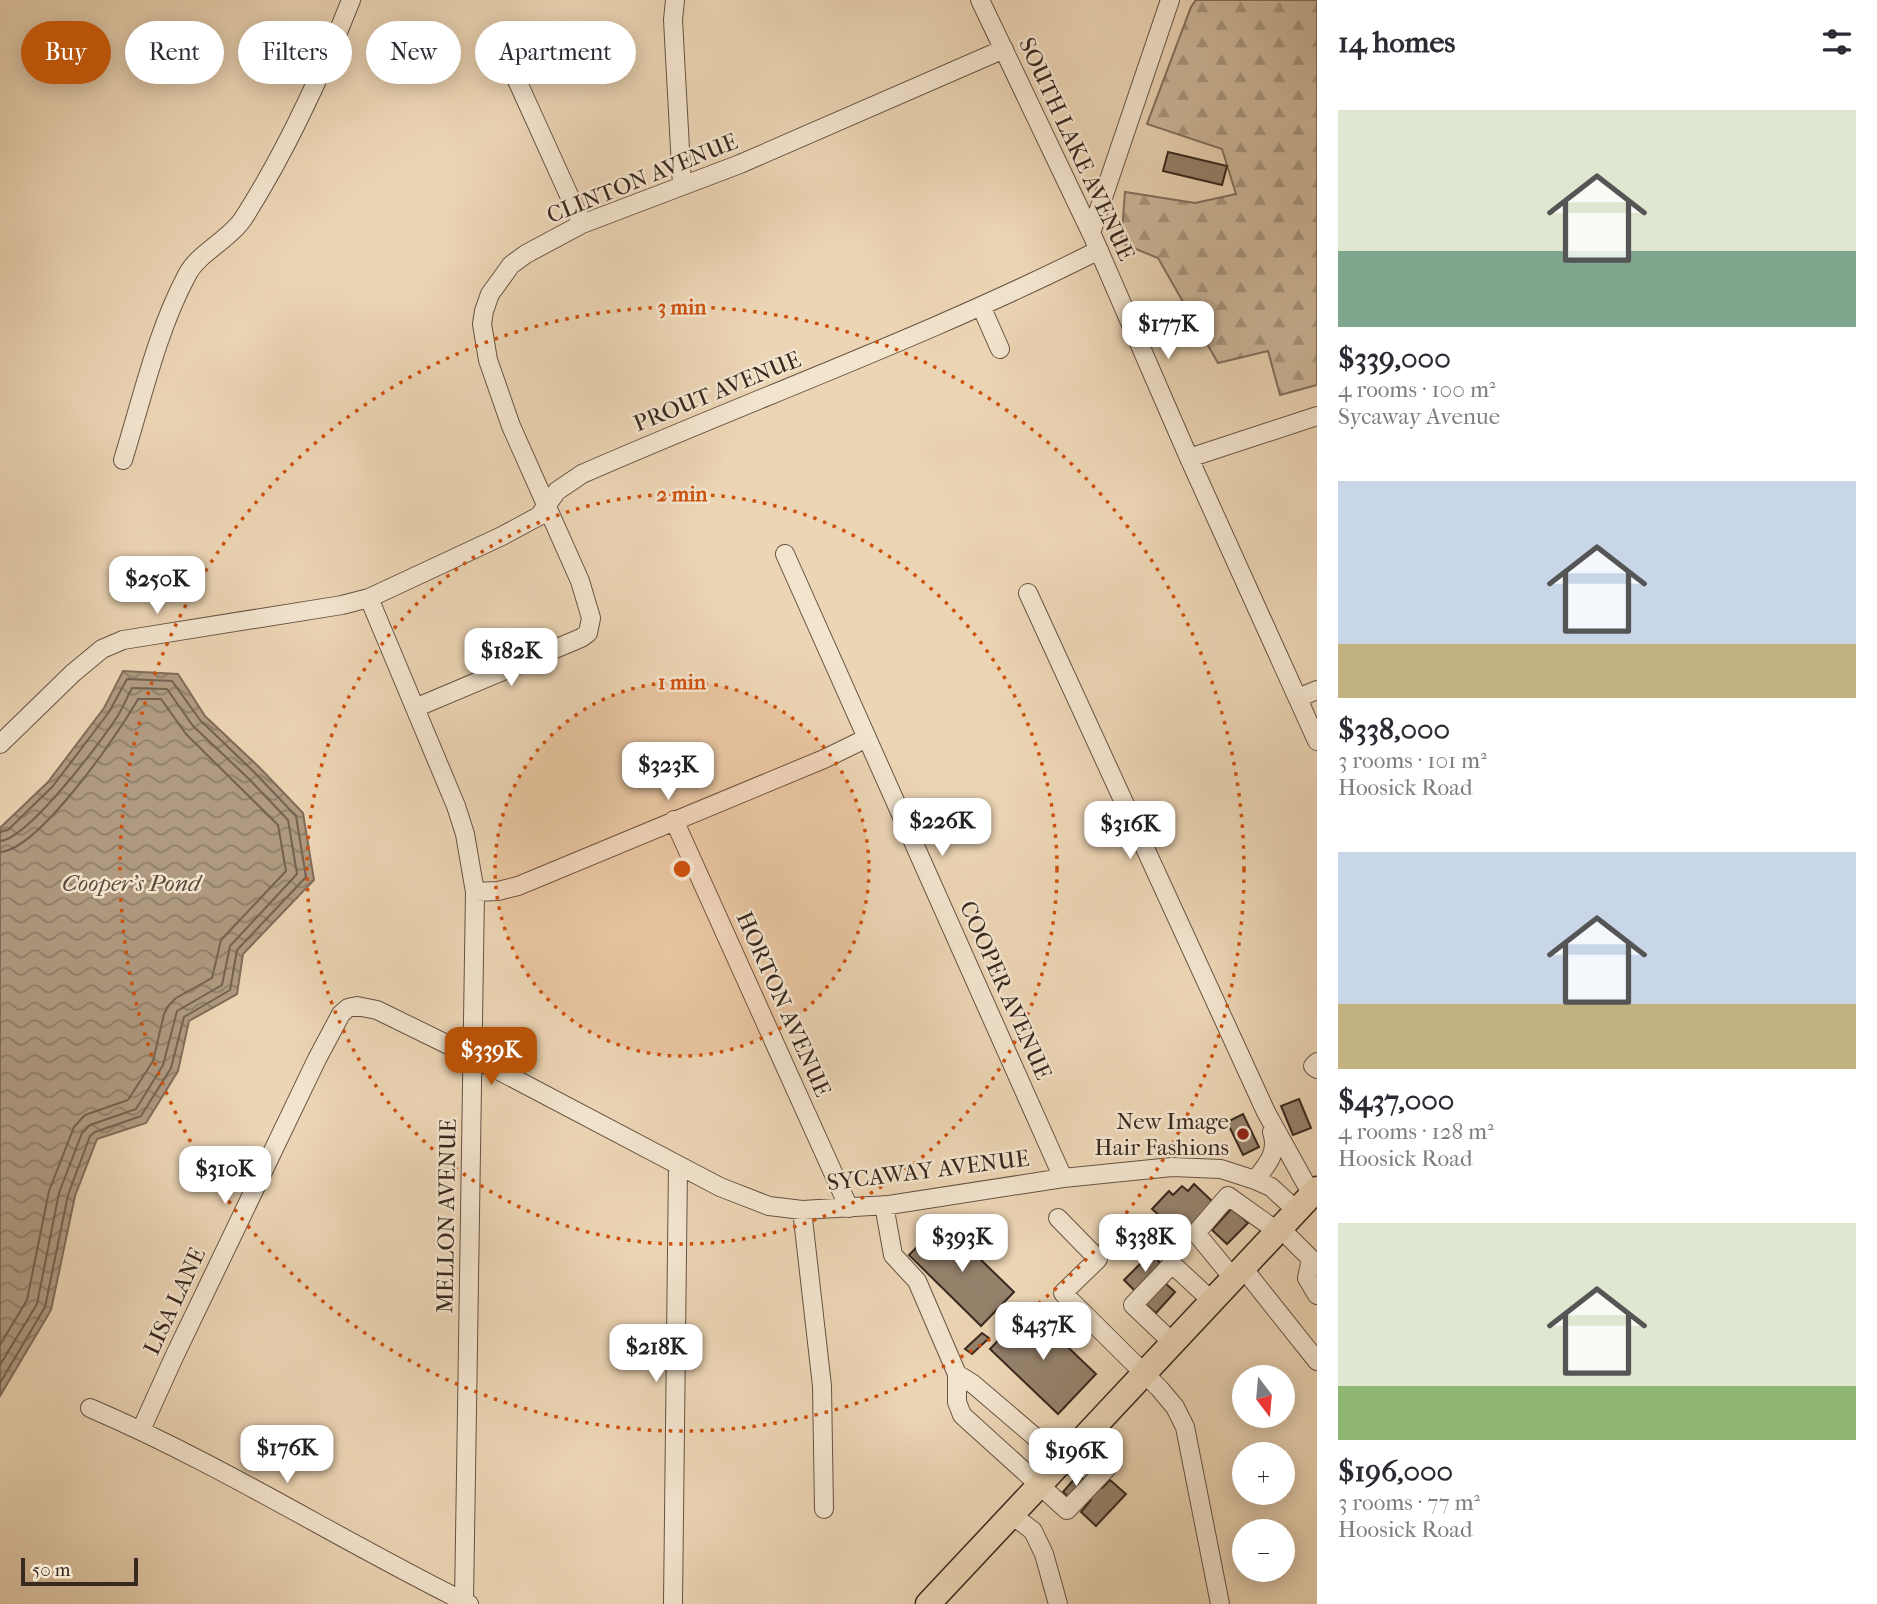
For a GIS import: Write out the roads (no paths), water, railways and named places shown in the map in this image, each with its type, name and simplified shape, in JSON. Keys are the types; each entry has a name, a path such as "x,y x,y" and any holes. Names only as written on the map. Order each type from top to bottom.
{"highway":[{"path":"928,1604 1297,1211"}],"street":[{"path":"123,460 163,332 188,272 224,241 242,220 298,121 329,56 351,0"},
{"path":"675,0 673,20 682,186"},
{"name":"SOUTH LAKE AVENUE","path":"980,0 1099,250 1189,458 1317,740"},
{"path":"1091,233 1170,0"},
{"name":"CLINTON AVENUE","path":"415,708 588,633 591,618 580,581 511,426 488,360 482,324 490,295 511,265 582,224 740,164 1004,49"},
{"path":"519,84 582,224"},
{"name":"PROUT AVENUE","path":"0,744 73,673 102,649 123,640 342,605 369,598 539,516 557,491 582,474 981,306 1099,250"},
{"path":"981,306 1000,349"},
{"path":"1189,458 1317,416"},
{"name":"COOPER AVENUE","path":"785,554 1063,1178"},
{"path":"1028,593 1266,1112 1297,1211 1315,1258 1307,1278 1317,1295"},
{"name":"MELLON AVENUE","path":"369,598 456,806 465,834 475,892 466,1603"},
{"path":"1298,698 1317,690"},
{"path":"475,892 498,891 518,886 824,759 867,738"},
{"name":"HORTON AVENUE","path":"674,820 849,1208"},
{"name":"SYCAWAY AVENUE","path":"348,1008 357,1006 377,1010 720,1187 769,1206 802,1210 884,1205 1063,1178 1172,1167 1221,1169 1255,1180 1271,1187 1297,1211"},
{"name":"LISA LANE","path":"141,1430 317,1059 341,1014 348,1008"},
{"path":"1317,1062 1313,1066 1317,1069"},
{"path":"1255,1180 1272,1158 1275,1142 1266,1112"},
{"path":"673,1604 678,1165"},
{"path":"1233,1173 1228,1196 1196,1233 1315,1354"},
{"path":"1228,1196 1297,1211"},
{"path":"884,1205 893,1255 917,1281 957,1374 957,1402 962,1415 1067,1510 1107,1468 1080,1442"},
{"path":"802,1210 822,1386 824,1509"},
{"path":"1058,1218 1098,1259 1063,1293 1159,1388 1175,1407 1185,1427 1220,1604"},
{"path":"1173,1343 1133,1305 1172,1264 1212,1301"},
{"path":"957,1374 973,1384 1062,1461"},
{"path":"90,1408 141,1430 243,1482 466,1603"},
{"path":"1012,1515 1033,1531 1044,1554 1058,1604"}],"water":[{"name":"Cooper's Pond","path":"123,671 178,674 205,716 303,813 314,880 243,954 237,994 189,1021 178,1071 146,1123 97,1139 75,1196 51,1310 0,1396 0,828 48,782 104,708"}],"place":[{"name":"New Image Hair Fashions","path":"1243,1134"}]}
